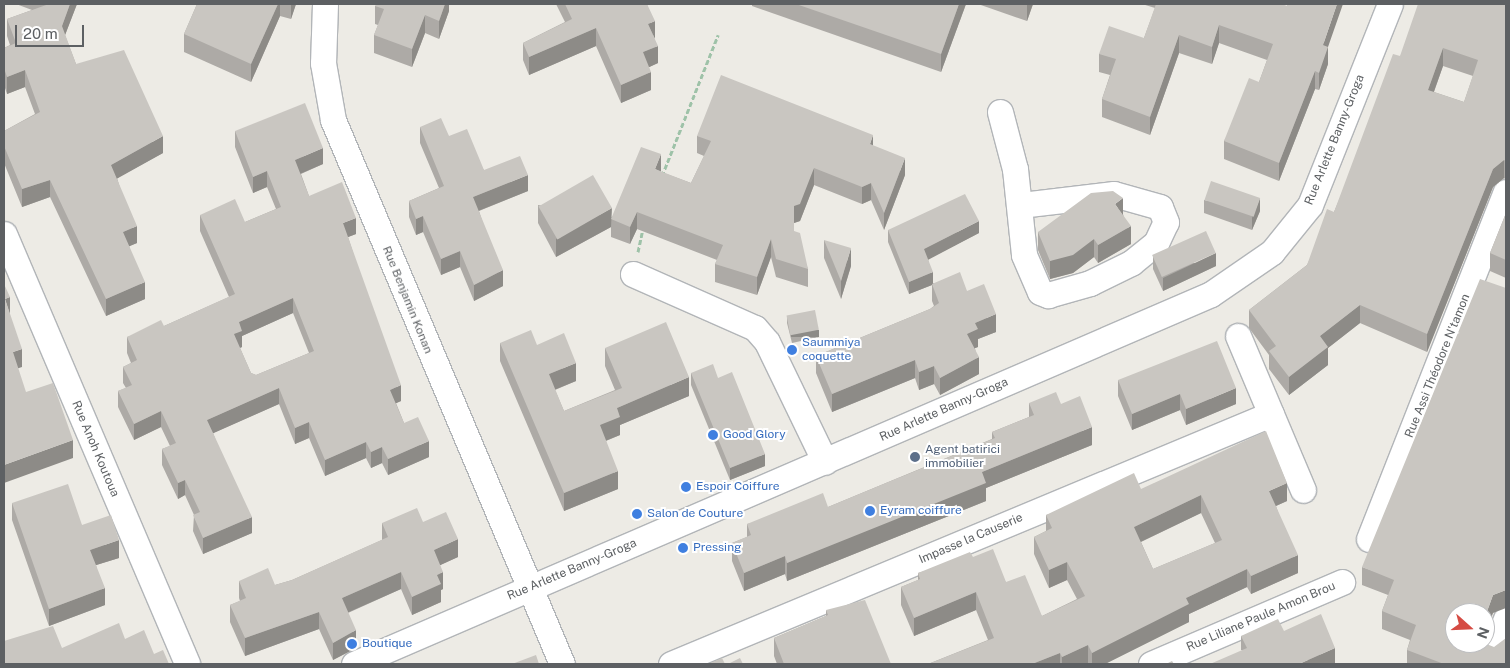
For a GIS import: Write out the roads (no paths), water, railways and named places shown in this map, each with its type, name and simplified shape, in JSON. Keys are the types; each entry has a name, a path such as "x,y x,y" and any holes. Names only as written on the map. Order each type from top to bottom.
{"street":[{"name":"Rue Benjamin Konan","path":"325,4 322,63 333,120 527,589 562,664"},
{"name":"Rue Arlette Banny-Groga","path":"354,664 1211,294 1272,252 1310,205 1390,4"},
{"path":"1000,112 1020,205 1024,255 1032,283 1048,295 1090,283 1131,263 1156,243 1166,222 1160,207 1114,194 1020,205"},
{"name":"Rue Assi Théodore N'tamon","path":"1369,539 1506,192"},
{"name":"Rue Anoh Koutoua","path":"4,234 186,664"},
{"path":"633,274 755,328 767,342 825,462"},
{"path":"1472,279 1498,289"},
{"path":"1238,336 1303,490"},
{"name":"Impasse la Causerie","path":"671,664 1271,414"},
{"name":"Rue Liliane Paule Amon Brou","path":"1151,664 1342,582"},
{"path":"1495,646 1506,619"}],"place":[{"name":"Saummiya coquette","path":"792,350"},
{"name":"Good Glory","path":"713,435"},
{"name":"Agent batirici immobilier","path":"915,457"},
{"name":"Espoir Coiffure","path":"686,487"},
{"name":"Eyram coiffure","path":"870,511"},
{"name":"Salon de Couture","path":"637,514"},
{"name":"Pressing","path":"683,548"},
{"name":"Boutique","path":"352,644"}]}
